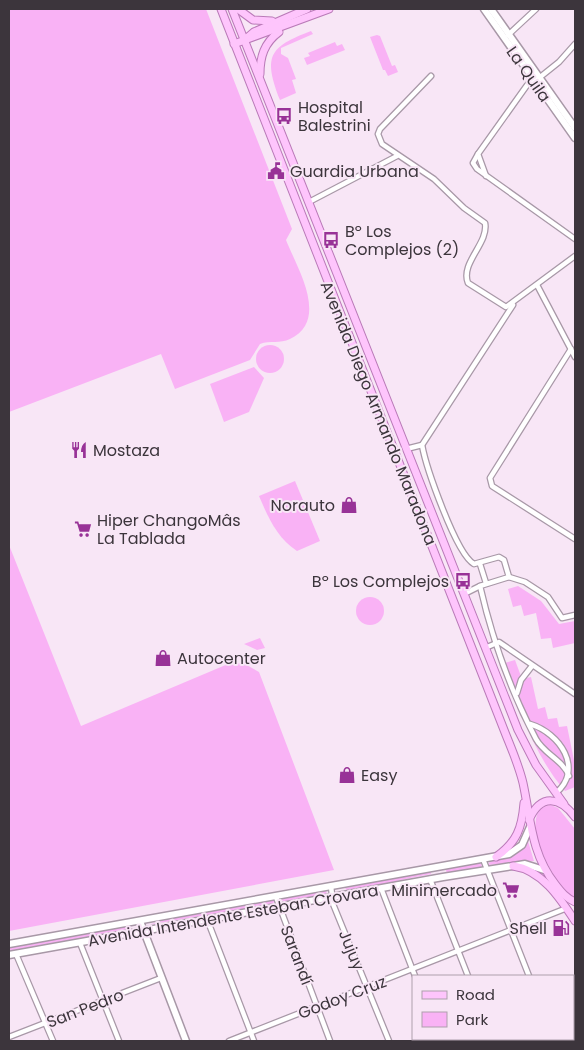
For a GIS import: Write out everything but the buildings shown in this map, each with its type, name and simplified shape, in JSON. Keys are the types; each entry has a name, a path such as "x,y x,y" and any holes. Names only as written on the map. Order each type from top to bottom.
{"main road":[{"name":"Avenida Diego Armando Maradona","path":"221,9 506,735 525,795 527,819 537,854 544,870 567,898"},
{"name":"Avenida Diego Armando Maradona","path":"232,9 524,745 556,794 575,817"},
{"path":"238,9 249,18 257,21 285,18"},
{"path":"244,40 254,32 307,9"},
{"path":"234,44 288,26 329,9"},
{"name":"La Quila","path":"484,9 574,128 575,138"},
{"name":"La Quila","path":"491,9 506,36"},
{"path":"260,77 260,62 265,47 274,35 288,26"},
{"path":"496,857 512,845 527,819 538,806 552,801 564,804"},
{"name":"Avenida Intendente Esteban Crovara","path":"9,944 496,857 519,850 526,838 527,819"},
{"name":"Avenida Intendente Esteban Crovara","path":"12,954 430,879 531,864 544,870"},
{"path":"513,866 527,868 535,874 567,908 575,922"},
{"path":"567,898 575,902"},
{"path":"567,898 575,913"},
{"path":"140,922 186,1041"}],"street":[{"path":"506,36 536,9"},
{"path":"575,44 559,62 536,79 478,154 486,176 575,239"},
{"path":"431,76 380,129 380,141 397,156 434,179 464,208 485,223 485,232 467,272 467,281 503,306 513,305"},
{"path":"309,202 397,156"},
{"path":"406,448 422,445 513,305 575,256"},
{"path":"537,285 575,357"},
{"path":"571,349 490,478 492,486 575,539"},
{"path":"422,445 458,543 470,562 480,564 502,558 509,578"},
{"path":"480,564 486,583"},
{"path":"464,594 486,583 509,578 525,582 548,598 562,618 575,615"},
{"path":"480,586 488,620 504,666 538,742 564,766 570,776"},
{"path":"485,648 497,642 502,643 532,666 575,694"},
{"path":"516,694 521,680 532,666"},
{"path":"530,724 547,731 562,744 570,759 570,776 565,787 556,794"},
{"path":"483,859 529,975"},
{"path":"430,879 468,975"},
{"name":"Jujuy","path":"331,886 332,896 389,1041"},
{"path":"381,888 415,975"},
{"name":"Sarandí","path":"276,897 330,1041"},
{"name":"Godoy Cruz","path":"229,1041 567,908"},
{"path":"207,920 254,1041"},
{"path":"80,943 119,1041"},
{"path":"12,954 53,1041"},
{"name":"San Pedro","path":"9,1037 161,978"}],"green space":[{"path":"9,9 206,9 292,229 286,240 303,279 309,307 308,319 302,330 290,339 260,344 250,360 175,389 161,354 9,412"},
{"path":"311,31 313,34 281,48 281,54 288,58 296,79 292,80 296,93 280,100 272,73 271,63 273,55 286,42"},
{"path":"380,36 392,66 395,65 398,72 388,76 385,70 383,70 370,37"},
{"path":"335,42 337,46 342,44 345,50 307,65 304,58 310,56 308,53"},
{"path":"270,345 280,349 284,359 280,369 270,373 260,369 256,359 260,349"},
{"path":"254,367 264,378 249,412 224,422 210,384"},
{"path":"295,481 320,541 297,551 279,533 259,496"},
{"path":"9,545 81,726 228,664 243,663 259,672 334,870 9,931"},
{"path":"518,586 541,601 559,624 575,621 575,643 553,648 551,638 541,639 536,613 524,616 521,605 513,607 508,589"},
{"path":"370,597 380,601 384,611 380,621 370,625 360,621 356,611 360,601"},
{"path":"260,638 265,648 257,650 244,644"},
{"path":"515,660 522,679 531,677 538,709 545,707 548,719 557,718 559,727 567,726 575,765 575,787 565,791 544,762 536,747 501,664"},
{"path":"551,805 558,808 575,829 575,898 557,880 548,865 536,834 536,820 540,810"},
{"path":"528,841 534,861 488,865 491,860 513,855 523,848"},
{"path":"479,862 482,865 480,868 448,874 446,871 447,868"},
{"path":"430,871 431,874 369,887 348,891 345,888"},
{"path":"323,890 327,892 324,895 284,902 282,900 283,897"},
{"path":"274,898 275,901 272,904 147,925 193,913"},
{"path":"130,925 131,929 129,930 9,952 9,946"}],"place":[{"name":"Hospital Balestrini","path":"284,116"},
{"name":"Guardia Urbana","path":"276,171"},
{"name":"Bº Los Complejos (2)","path":"331,240"},
{"name":"Mostaza","path":"79,450"},
{"name":"Norauto","path":"349,505"},
{"name":"Hiper ChangoMâs La Tablada","path":"83,529"},
{"name":"Bº Los Complejos","path":"463,581"},
{"name":"Autocenter","path":"163,658"},
{"name":"Easy","path":"347,775"},
{"name":"Minimercado","path":"511,890"},
{"name":"Shell","path":"561,928"}]}
